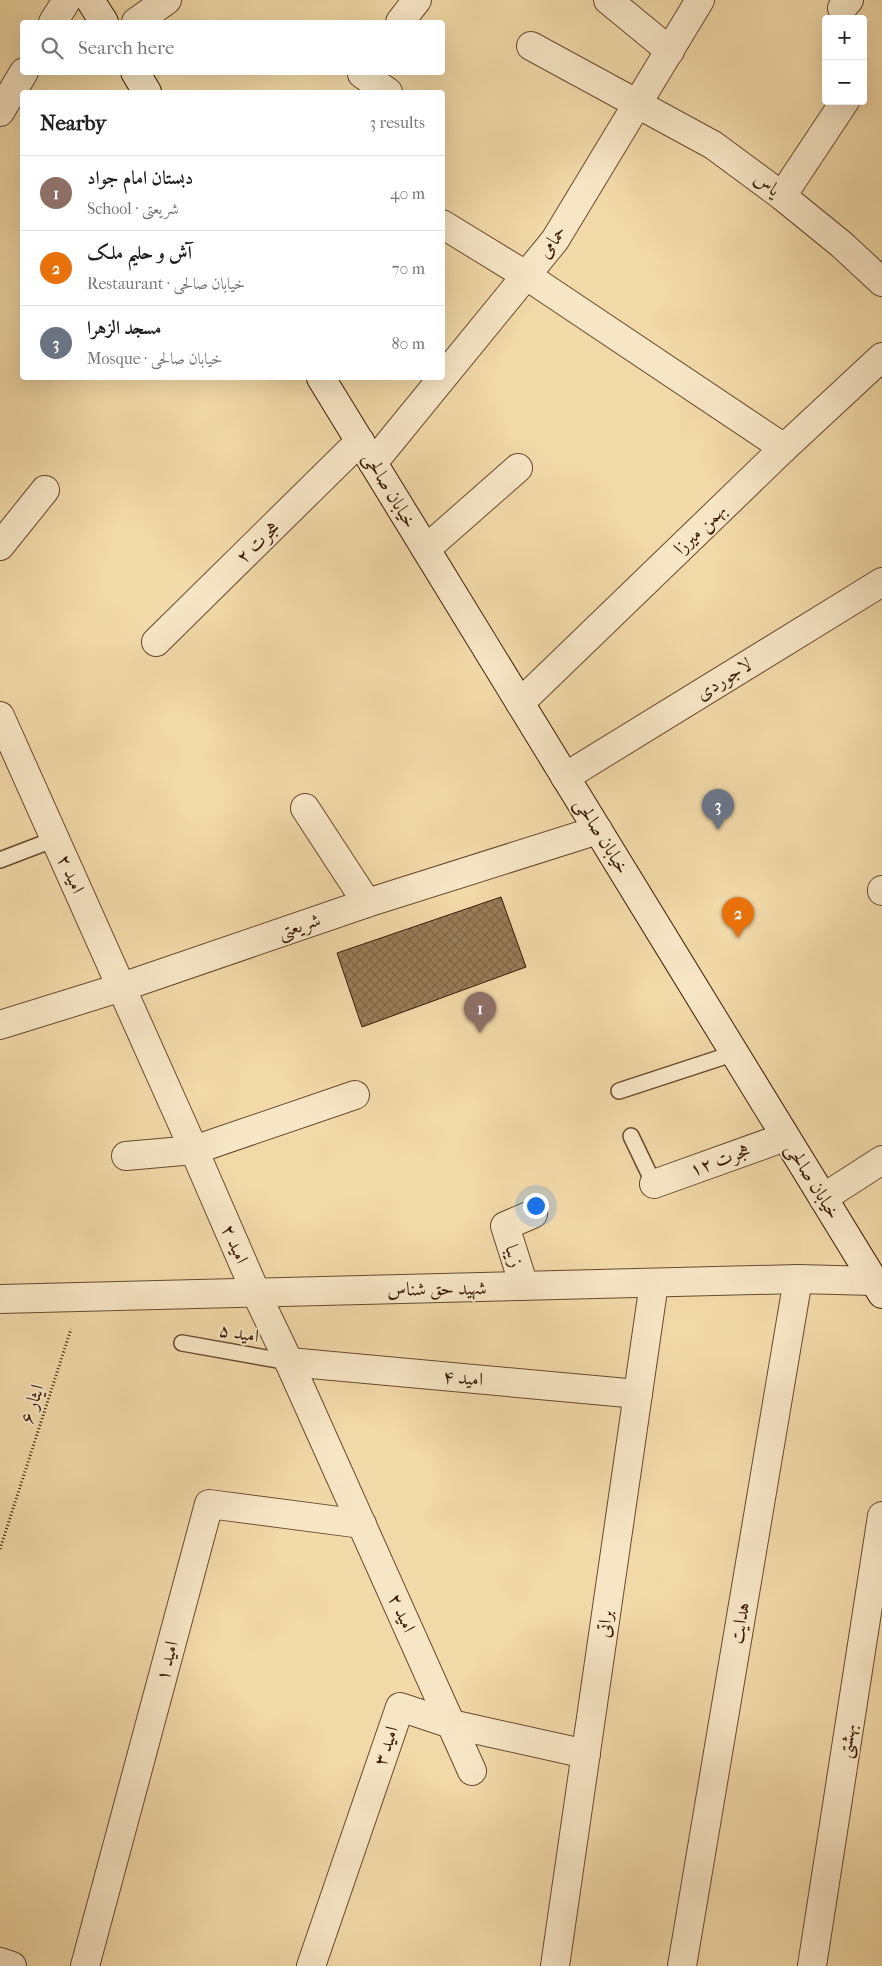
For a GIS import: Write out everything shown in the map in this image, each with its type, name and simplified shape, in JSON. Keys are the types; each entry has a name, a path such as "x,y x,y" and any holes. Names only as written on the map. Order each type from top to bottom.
{"street":[{"path":"54,20 67,0"},
{"path":"90,0 103,20"},
{"path":"139,20 167,0"},
{"path":"402,20 417,0"},
{"path":"608,0 670,51"},
{"name":"حمامی","path":"445,366 527,276 555,240 639,104 700,0"},
{"name":"یاس","path":"531,46 713,145 782,196 882,282"},
{"path":"0,112 22,75"},
{"path":"137,75 146,90"},
{"path":"358,80 383,90"},
{"path":"782,196 842,105"},
{"path":"445,226 527,276 784,448"},
{"name":"بهمن میرزا","path":"520,703 784,448 882,357"},
{"name":"خیابان صالحی","path":"322,380 878,1287"},
{"name":"حمامی","path":"367,452 432,380"},
{"name":"هجرت ۲","path":"156,642 367,452"},
{"path":"426,549 518,468"},
{"path":"0,546 45,490"},
{"name":"لاجوردی","path":"565,777 882,582"},
{"name":"امید ۲","path":"0,716 122,987 256,1293 289,1362 472,1771"},
{"path":"306,808 367,903"},
{"name":"شریعتی","path":"0,1025 122,987 367,903 598,830"},
{"path":"126,1156 194,1150 355,1095"},
{"name":"هجرت ۱۲","path":"654,1184 785,1137"},
{"path":"823,1198 882,1160"},
{"name":"زیبا","path":"524,1286 505,1226 533,1214"},
{"name":"شهید حق شناس","path":"0,1299 798,1280 878,1287"},
{"name":"هدایت","path":"682,1966 798,1280"},
{"name":"براتی","path":"555,1966 654,1283"},
{"name":"امید ۴","path":"289,1362 638,1394"},
{"name":"امید ۱","path":"85,1966 210,1504 362,1524"},
{"name":"بهشتی","path":"812,1966 882,1516"},
{"name":"امید ۳","path":"311,1966 400,1707 451,1724 586,1754"},
{"path":"0,1962 12,1966"}],"lane":[{"path":"0,860 55,839"},
{"path":"619,1091 734,1053"},
{"path":"632,1136 654,1184"},
{"name":"امید ۵","path":"182,1343 289,1362"}],"path":[{"name":"ایثار ۶","path":"0,1549 81,1297"}],"building":[{"path":"501,897 526,967 362,1027 337,953"}],"place":[{"name":"مسجد الزهرا","path":"718,830"},
{"name":"آش و حلیم ملک","path":"738,938"},
{"name":"دبستان امام جواد","path":"480,1033"}]}
